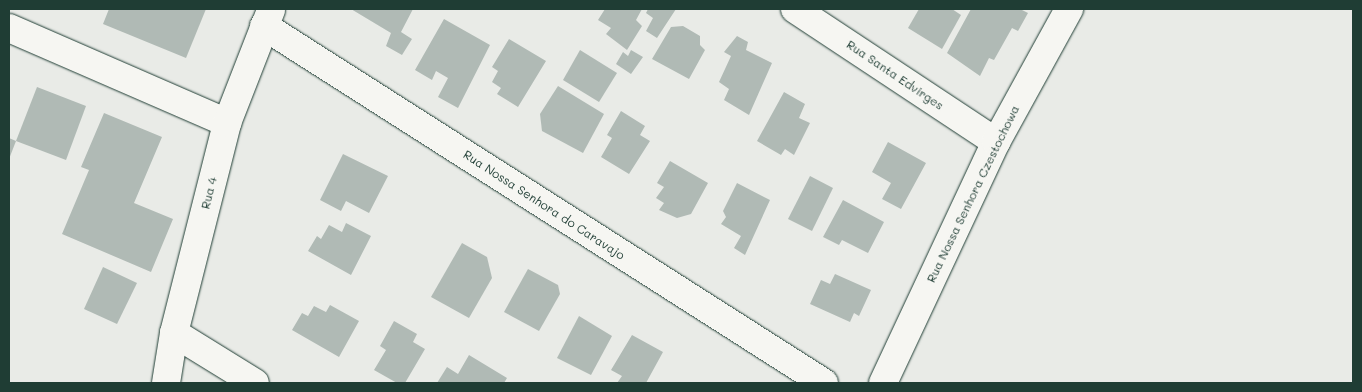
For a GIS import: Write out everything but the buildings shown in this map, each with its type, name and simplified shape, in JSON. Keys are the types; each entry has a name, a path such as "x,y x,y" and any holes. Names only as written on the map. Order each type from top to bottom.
{"street":[{"name":"Rua Santa Edvirges","path":"795,9 996,142"},
{"name":"Rua Nossa Senhora Czestochowa","path":"883,383 996,142 1069,9"},
{"name":"Rua 4","path":"166,383 174,333 227,123 268,17"},
{"name":"Rua Nossa Senhora do Caravajo","path":"268,17 824,383"},
{"path":"9,28 227,123"},
{"path":"174,333 255,383"}]}
